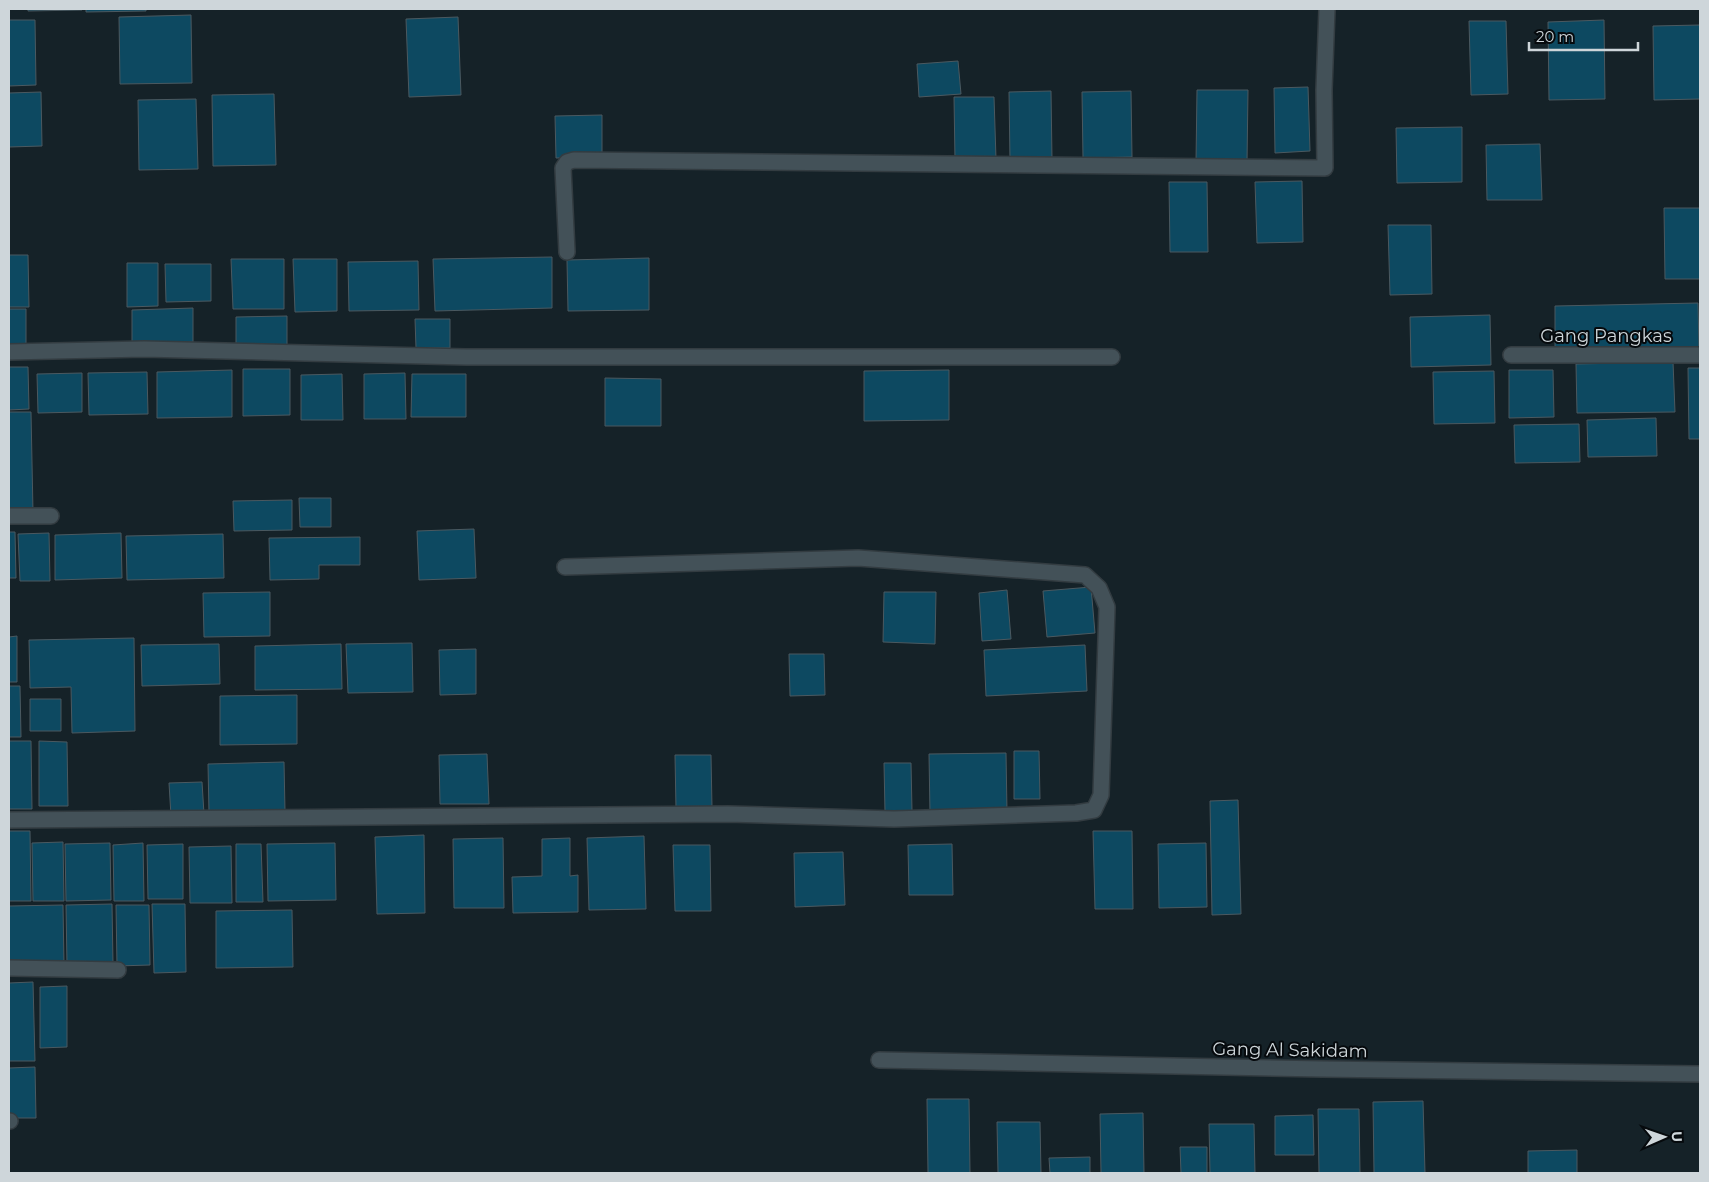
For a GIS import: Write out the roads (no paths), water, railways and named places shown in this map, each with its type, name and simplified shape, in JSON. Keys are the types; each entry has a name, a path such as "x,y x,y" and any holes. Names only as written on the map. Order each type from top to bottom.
{"street":[{"path":"567,252 563,168 567,162 574,160 1325,168 1324,90 1327,9"},
{"path":"9,352 144,349 466,357 1112,357"},
{"name":"Gang Pangkas","path":"1511,355 1700,355"},
{"path":"9,516 51,516"},
{"path":"9,820 728,814 894,819 1076,813 1094,810 1098,803 1101,795 1107,607 1099,588 1085,575 858,558 565,566"},
{"path":"9,968 118,970"},
{"name":"Gang Al Sakidam","path":"879,1060 1700,1074"}]}
